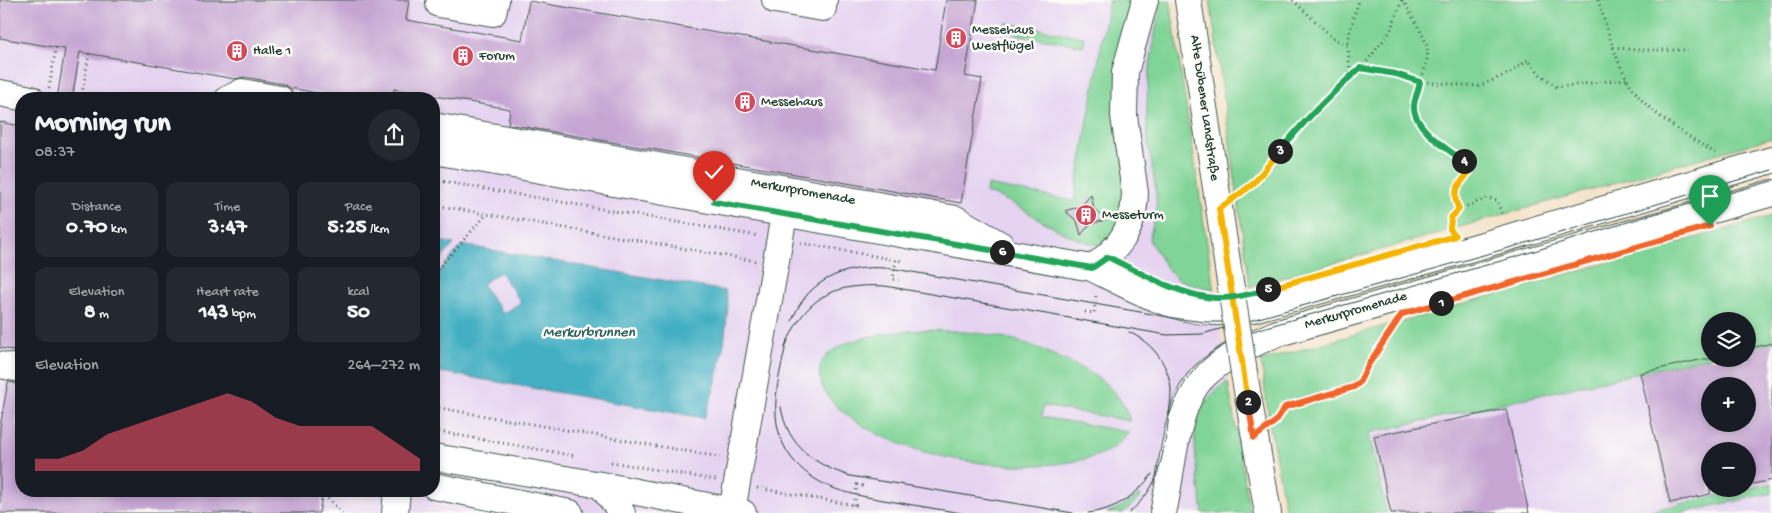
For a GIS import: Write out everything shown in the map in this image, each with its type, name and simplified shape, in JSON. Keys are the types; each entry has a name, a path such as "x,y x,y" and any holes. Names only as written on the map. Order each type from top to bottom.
{"street":[{"path":"440,0 439,4 493,13 496,0"},
{"path":"775,0 823,8 824,0"},
{"path":"1092,268 1108,257 1129,229 1134,206 1135,193 1124,116 1125,72 1145,0"},
{"name":"Alte Dübener Landstraße","path":"1188,0 1253,432 1268,513"},
{"path":"0,93 15,93"},
{"name":"Merkurpromenade","path":"440,127 956,219 1017,254"},
{"name":"Merkurpromenade","path":"440,152 782,227 1017,254 1092,268 1158,300 1188,308 1218,312 1253,309 1476,247 1772,160"},
{"path":"1505,221 1724,159"},
{"name":"Merkurpromenade","path":"1163,513 1181,417 1189,397 1203,376 1233,354 1275,334 1772,193"},
{"path":"440,457 605,473 737,512 739,472 782,227"},
{"path":"0,365 15,368"},
{"path":"605,473 622,513"},
{"path":"440,487 570,513"},
{"path":"395,513 396,497"}],"path":[{"path":"1293,0 1335,40 1348,44"},
{"path":"1350,77 1348,44 1359,0"},
{"path":"1221,221 1296,130 1322,102 1367,61 1390,32 1402,0"},
{"path":"1402,0 1427,47 1428,60 1414,105 1416,118 1427,132 1468,166 1469,172 1455,190 1455,201 1459,209"},
{"path":"1598,0 1612,47 1626,78 1636,94 1680,131 1724,159"},
{"path":"1612,47 1635,50 1688,50"},
{"path":"41,92 56,48"},
{"path":"83,92 89,54"},
{"path":"1360,68 1396,74 1420,82 1479,86 1510,73 1528,60 1540,74 1557,87 1626,78"},
{"path":"440,181 782,227 902,261"},
{"path":"1455,236 1450,229 1451,218 1459,209 1488,198 1497,200 1505,221"},
{"path":"440,206 776,265"},
{"path":"440,266 486,214"},
{"path":"896,260 893,279 898,280"},
{"path":"1085,312 1094,313 1096,295"},
{"path":"1253,432 1276,421 1285,407 1354,387 1359,383 1368,365 1397,321"},
{"path":"440,409 681,452 739,472 859,506"},
{"path":"440,433 580,457"},
{"path":"605,473 739,472"},
{"path":"854,505 857,485 863,486"},
{"path":"327,497 342,513"}],"shaded area":[{"path":"0,0 1170,0 1235,430 1250,513 0,513"},
{"path":"1772,277 1772,513 1308,513 1289,410"}],"green space":[{"path":"1109,0 1134,0 1126,190 1121,225 1100,245 1097,245 1067,234 1011,203 986,193 987,185 1074,201"},
{"path":"1162,0 1170,0 1214,289 1188,283 1173,275 1149,240 1156,200 1148,140 1147,98 1153,48"},
{"path":"1210,0 1772,0 1772,138 1250,287"},
{"path":"1006,23 1084,37 1083,46 1004,32"},
{"path":"1772,216 1772,344 1756,347 1756,312 1701,312 1701,359 1369,433 1387,513 1286,513 1269,421 1261,361"},
{"path":"927,330 971,332 1014,340 1041,349 1084,370 1104,382 1112,390 1125,409 1130,421 1043,406 1042,417 1129,432 1118,444 1109,450 1078,461 1028,465 972,462 943,457 889,439 864,426 842,411 825,392 820,377 822,363 830,352 844,344 861,338 880,334"},
{"path":"1228,382 1250,513 1203,513 1195,453 1195,429 1201,409 1208,399 1216,390"},
{"path":"1772,483 1772,493 1756,497 1756,487"},
{"path":"1139,495 1141,497 1123,513 1107,513 1123,506"},
{"path":"1710,497 1754,497 1681,513 1640,513"}],"water":[{"path":"440,241 454,244 440,260"},
{"name":"Merkurbrunnen","path":"462,245 725,291 728,308 723,350 704,418 440,372 440,271","holes":["500,272 521,302 503,314 482,284"]}],"building":[{"path":"0,0 409,0 406,20 522,40 529,1 935,70 946,0 978,0 965,76 982,79 961,203 508,124 510,109 440,97 440,92 411,92 394,89 393,92 312,92 245,77 235,79 80,52 73,92 58,92 65,49 0,38"},
{"path":"0,122 15,125 15,352 13,350 0,348"},
{"name":"Messeturm","path":"1091,195 1094,209 1106,220 1090,224 1081,235 1077,221 1065,211 1081,206"},
{"path":"1772,343 1772,480 1756,483 1756,442 1701,442 1701,496 1670,503 1640,373 1701,360 1701,367 1756,367 1756,347"},
{"path":"8,382 15,383 15,497 322,497 319,513 0,513 0,427"},
{"path":"1506,409 1529,513 1391,513 1374,436"}],"tram line":[{"path":"785,347 793,330 812,305 836,291 850,287 866,286 885,286 1167,335 1202,334 1512,247 1772,170"},
{"path":"1169,416 1184,384 1202,361 1227,344 1259,329 1515,257 1647,216 1772,181"},
{"path":"792,321 799,306 820,283 847,271 879,268 895,269 1180,319 1205,322 1232,322"},
{"path":"1129,332 1147,343 1156,353 1167,372 1171,390 1166,436 1158,472 1147,494 1129,513"},
{"path":"787,340 777,387 776,415 781,440 794,461 804,471 837,490 961,513"},
{"path":"781,407 784,421 796,443 814,460 850,476 1073,513"},
{"path":"1088,513 1107,509 1124,501 1139,489 1152,474"}],"place":[{"name":"Messehaus Westflügel","path":"956,38"},
{"name":"Halle 1","path":"237,51"},
{"name":"Forum","path":"463,56"},
{"name":"Messehaus","path":"745,102"},
{"name":"Messeturm","path":"1086,215"}],"route":[{"path":"714,202 1092,268 1108,257 1172,287 1193,294 1216,298 1251,294 1455,236 1450,229 1451,218 1459,209 1455,201 1455,190 1469,172 1468,166 1427,132 1416,118 1414,105 1420,82 1396,74 1360,68 1322,102 1296,130 1253,184 1219,209 1229,275 1235,313 1252,426 1254,438 1276,421 1285,407 1336,393 1354,387 1359,383 1368,365 1402,314 1710,226"}]}
